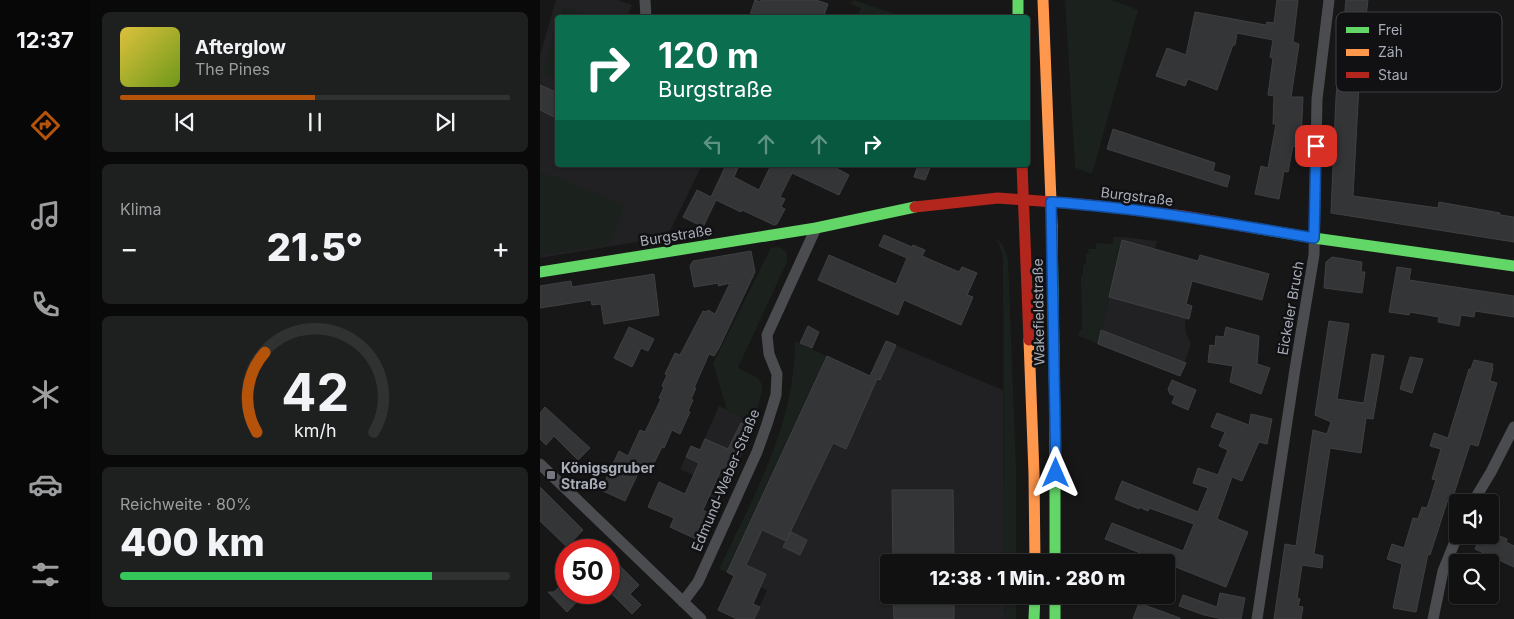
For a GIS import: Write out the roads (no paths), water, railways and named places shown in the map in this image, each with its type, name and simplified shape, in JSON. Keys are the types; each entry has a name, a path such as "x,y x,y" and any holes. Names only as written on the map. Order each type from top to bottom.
{"main road":[{"path":"1018,0 1018,15"},
{"name":"Wakefieldstraße","path":"1043,0 1051,202 1056,455 1055,554"},
{"name":"Wakefieldstraße","path":"1022,167 1034,474 1035,554"},
{"name":"Burgstraße","path":"540,272 816,228 939,203 988,198 1081,204 1184,216 1314,238 1514,266"},
{"path":"1034,604 1034,619"},
{"path":"1055,604 1055,619"}],"street":[{"path":"645,0 646,15"},
{"name":"Eickeler Bruch","path":"1258,619 1314,255 1317,99 1329,0"},
{"name":"Edmund-Weber-Straße","path":"682,602 698,582 757,452 776,394 777,374 769,354 767,335 816,228"},
{"path":"1478,494 1514,427"},
{"path":"540,464 682,602 692,616"},
{"path":"1433,619 1443,571 1454,544"}],"place":[{"name":"Königsgruber Straße","path":"551,475"}]}
